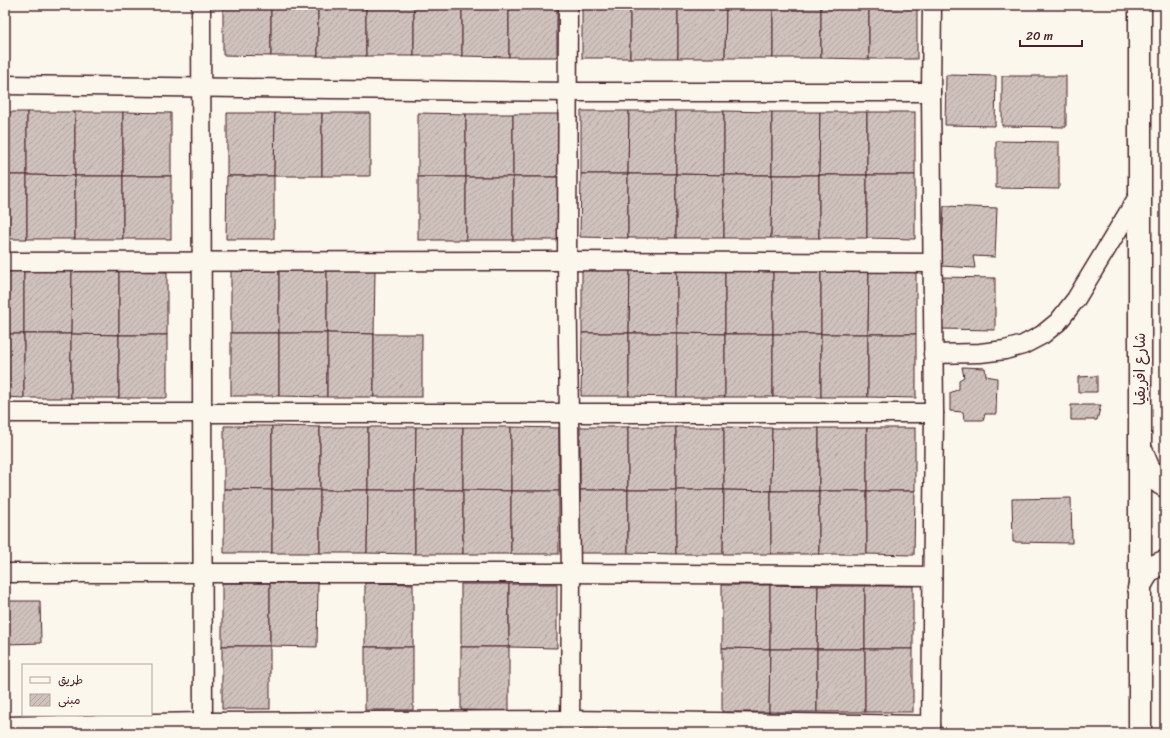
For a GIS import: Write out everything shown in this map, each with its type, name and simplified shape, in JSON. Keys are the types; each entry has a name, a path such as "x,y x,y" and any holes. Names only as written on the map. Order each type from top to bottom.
{"street":[{"path":"200,5 203,728"},
{"path":"568,5 567,260 571,573 570,726"},
{"path":"5,726 203,728 570,726 931,729 934,413 931,92 932,5"},
{"name":"شارع افريقيا","path":"1140,5 1140,733"},
{"path":"5,85 568,92 931,92"},
{"path":"933,354 980,353 1005,350 1023,346 1042,335 1058,322 1076,299 1139,195"},
{"path":"5,262 567,260 932,263"},
{"path":"5,413 934,413"},
{"path":"1140,447 1153,477 1165,486"},
{"path":"1140,588 1144,577 1149,571 1155,566 1165,562"},
{"path":"5,573 571,573 932,576"}],"building":[{"path":"223,5 271,5 271,56 223,55"},
{"path":"271,5 318,5 318,56 271,56"},
{"path":"318,5 366,5 366,56 318,56"},
{"path":"366,5 414,5 414,56 366,56"},
{"path":"414,5 462,5 462,56 414,56"},
{"path":"462,5 509,5 509,57 462,56"},
{"path":"509,5 557,5 557,57 509,57"},
{"path":"582,5 630,5 630,58 582,58"},
{"path":"630,5 678,5 678,58 630,58"},
{"path":"678,5 726,5 725,58 678,58"},
{"path":"726,5 773,5 773,58 725,58"},
{"path":"773,5 821,5 821,58 773,58"},
{"path":"821,5 869,5 869,59 821,58"},
{"path":"869,5 917,5 917,59 869,59"},
{"path":"946,75 996,76 995,126 945,125"},
{"path":"1002,76 1066,76 1066,127 1002,126"},
{"path":"581,111 629,111 628,174 581,174"},
{"path":"629,111 676,111 676,174 628,174"},
{"path":"676,111 724,111 724,175 676,174"},
{"path":"724,111 772,112 772,175 724,175"},
{"path":"5,112 27,112 27,175 5,175"},
{"path":"27,112 75,112 75,176 27,175"},
{"path":"75,112 123,112 123,176 75,176"},
{"path":"123,112 171,113 171,176 123,176"},
{"path":"772,112 820,112 819,175 772,175"},
{"path":"820,112 867,112 867,175 819,175"},
{"path":"867,112 915,112 915,175 867,175"},
{"path":"227,113 275,113 274,176 227,176"},
{"path":"275,113 322,113 322,176 274,176"},
{"path":"322,113 370,113 370,176 322,176"},
{"path":"418,113 466,114 466,177 418,177"},
{"path":"466,114 513,114 513,177 466,177"},
{"path":"513,114 561,114 561,177 513,177"},
{"path":"996,141 1059,142 1059,189 996,188"},
{"path":"581,174 628,174 628,238 580,237"},
{"path":"628,174 676,174 676,238 628,238"},
{"path":"676,174 724,175 724,238 676,238"},
{"path":"5,175 27,175 27,239 5,239"},
{"path":"27,175 75,176 75,239 27,239"},
{"path":"724,175 772,175 771,238 724,238"},
{"path":"772,175 819,175 819,238 771,238"},
{"path":"819,175 867,175 867,238 819,238"},
{"path":"867,175 915,175 915,239 867,238"},
{"path":"75,176 123,176 123,239 75,239"},
{"path":"123,176 171,176 171,239 123,239"},
{"path":"227,176 274,176 274,239 226,239"},
{"path":"418,177 466,177 466,240 418,240"},
{"path":"466,177 513,177 513,240 466,240"},
{"path":"513,177 561,177 561,240 513,240"},
{"path":"944,206 997,208 995,257 973,256 975,268 941,266"},
{"path":"231,270 279,270 279,333 231,333"},
{"path":"279,270 327,270 327,333 279,333"},
{"path":"327,270 375,270 374,334 327,333"},
{"path":"582,270 630,270 629,333 582,333"},
{"path":"630,270 677,270 677,333 629,333"},
{"path":"677,270 725,270 725,334 677,333"},
{"path":"725,270 773,271 773,334 725,334"},
{"path":"5,271 24,271 24,334 5,334"},
{"path":"24,271 72,271 71,334 24,334"},
{"path":"72,271 119,271 119,335 71,334"},
{"path":"119,271 167,272 167,335 119,335"},
{"path":"773,271 821,271 821,334 773,334"},
{"path":"821,271 869,271 868,334 821,334"},
{"path":"869,271 916,271 916,334 868,334"},
{"path":"940,277 995,278 995,330 939,329"},
{"path":"231,333 279,333 279,396 231,396"},
{"path":"279,333 327,333 327,397 279,396"},
{"path":"327,333 374,334 374,397 327,397"},
{"path":"582,333 629,333 629,396 581,396"},
{"path":"629,333 677,333 677,397 629,396"},
{"path":"677,333 725,334 725,397 677,397"},
{"path":"5,334 24,334 24,398 5,397"},
{"path":"24,334 71,334 71,398 24,398"},
{"path":"71,334 119,335 119,398 71,398"},
{"path":"374,334 422,334 422,397 374,397"},
{"path":"725,334 773,334 773,397 725,397"},
{"path":"773,334 821,334 821,397 773,397"},
{"path":"821,334 868,334 868,397 821,397"},
{"path":"868,334 916,334 916,398 868,397"},
{"path":"119,335 167,335 167,398 119,398"},
{"path":"962,367 985,368 986,376 997,378 996,414 985,414 983,420 964,420 963,412 950,411 950,393 959,389 959,380 964,377"},
{"path":"1097,376 1097,392 1078,392 1078,377"},
{"path":"1071,405 1101,405 1097,420 1071,420"},
{"path":"224,426 272,426 272,490 224,489"},
{"path":"272,426 320,427 320,490 272,490"},
{"path":"320,427 368,427 368,490 320,490"},
{"path":"368,427 416,427 415,490 368,490"},
{"path":"416,427 463,427 463,490 415,490"},
{"path":"463,427 511,427 511,491 463,490"},
{"path":"511,427 559,428 559,491 511,491"},
{"path":"580,427 628,427 628,490 580,490"},
{"path":"628,427 676,427 676,490 628,490"},
{"path":"676,427 724,427 724,490 676,490"},
{"path":"724,427 772,428 771,491 724,490"},
{"path":"772,428 819,428 819,491 771,491"},
{"path":"819,428 867,428 867,491 819,491"},
{"path":"867,428 915,428 915,491 867,491"},
{"path":"224,489 272,490 272,553 224,553"},
{"path":"272,490 320,490 320,553 272,553"},
{"path":"320,490 368,490 367,553 320,553"},
{"path":"368,490 415,490 415,554 367,553"},
{"path":"415,490 463,490 463,554 415,554"},
{"path":"463,490 511,491 511,554 463,554"},
{"path":"580,490 628,490 628,553 580,553"},
{"path":"628,490 676,490 676,554 628,553"},
{"path":"676,490 724,490 723,554 676,554"},
{"path":"724,490 771,491 771,554 723,554"},
{"path":"511,491 559,491 559,554 511,554"},
{"path":"771,491 819,491 819,554 771,554"},
{"path":"819,491 867,491 867,554 819,554"},
{"path":"867,491 915,491 914,555 867,554"},
{"path":"1071,498 1072,543 1013,542 1012,499"},
{"path":"222,583 270,583 270,646 222,646"},
{"path":"270,583 318,583 317,647 270,646"},
{"path":"365,583 413,584 413,647 365,647"},
{"path":"461,584 509,584 509,647 461,647"},
{"path":"509,584 557,584 557,648 509,647"},
{"path":"722,585 770,585 770,649 722,648"},
{"path":"770,585 818,586 817,649 770,649"},
{"path":"818,586 865,586 865,649 817,649"},
{"path":"865,586 913,586 913,649 865,649"},
{"path":"5,601 40,601 41,643 5,644"},
{"path":"222,646 270,646 270,709 222,709"},
{"path":"365,647 413,647 413,710 365,710"},
{"path":"461,647 509,647 509,711 461,710"},
{"path":"722,648 770,649 769,712 722,712"},
{"path":"770,649 817,649 817,712 769,712"},
{"path":"817,649 865,649 865,712 817,712"},
{"path":"865,649 913,649 913,712 865,712"}]}
